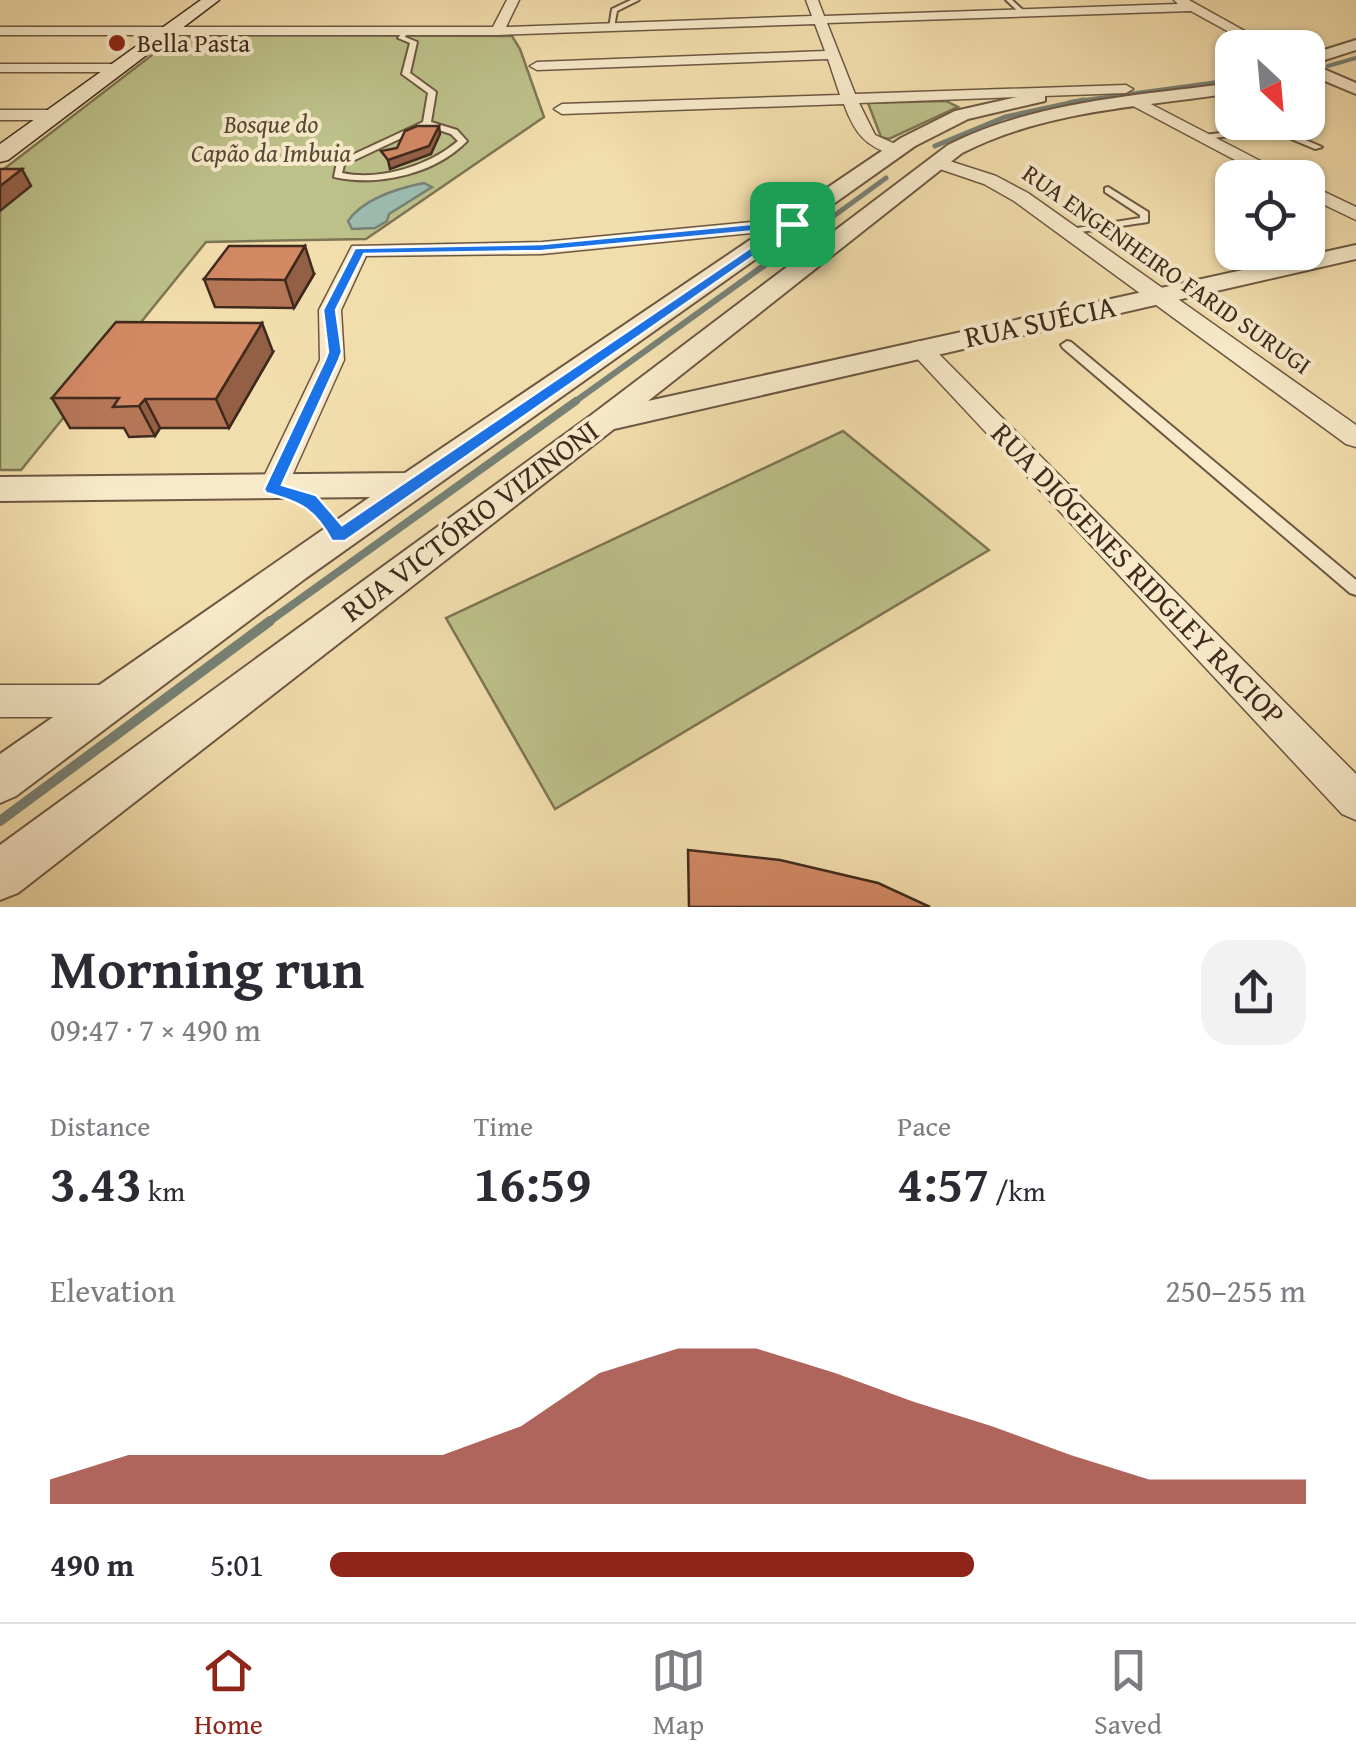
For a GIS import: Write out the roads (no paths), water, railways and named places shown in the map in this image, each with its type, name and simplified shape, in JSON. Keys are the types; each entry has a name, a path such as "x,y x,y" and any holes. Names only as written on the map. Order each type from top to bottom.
{"main road":[{"path":"0,155 212,0"}],"street":[{"path":"497,31 512,0"},
{"path":"812,0 864,134 896,151 937,162"},
{"path":"918,0 929,16"},
{"path":"1180,0 1236,30"},
{"path":"0,30 497,31 1194,7"},
{"path":"1325,55 1356,46"},
{"path":"537,66 833,55"},
{"path":"1325,71 1356,67"},
{"path":"0,68 118,68"},
{"path":"1132,96 1215,77"},
{"path":"1325,78 1356,89"},
{"path":"562,109 946,96 1132,96 1215,89"},
{"path":"946,96 977,110"},
{"path":"1132,96 1249,160"},
{"name":"RUA VICTÓRIO VIZINONI","path":"0,781 338,536 934,127 977,110 1032,98 1132,96"},
{"name":"RUA VICTÓRIO VIZINONI","path":"0,875 672,368 937,162 967,142 1008,125 1132,96"},
{"path":"0,115 54,115"},
{"name":"RUA ENGENHEIRO FARID SURUGI","path":"937,162 1001,185 1356,438"},
{"path":"1325,198 1356,214"},
{"path":"272,489 335,352 330,310 359,250 542,248 792,224"},
{"path":"710,230 736,238 749,252"},
{"name":"RUA SUÉCIA","path":"600,422 1356,252"},
{"name":"RUA DIÓGENES RIDGLEY RACIOP","path":"920,348 1355,798"},
{"path":"672,368 692,387 724,392"},
{"path":"0,489 412,485"},
{"path":"272,489 310,499 330,519 338,536"},
{"path":"0,701 108,701"}],"lane":[{"path":"611,27 614,10 636,0"},
{"path":"1009,0 1023,13"},
{"path":"405,31 401,38 414,42 406,74 432,92 427,124"},
{"path":"427,124 454,132 463,141 440,160 422,166 361,178 338,174 340,164 427,124"},
{"path":"1205,137 1272,128 1318,147"},
{"path":"1071,232 1145,220 1145,214 1108,190"},
{"path":"1067,345 1356,589"}],"waterway":[{"path":"1328,66 1356,58"},
{"path":"1083,100 1215,82"},
{"path":"935,146 1005,117 1083,100"},
{"path":"1070,102 1083,100"},
{"path":"809,234 886,178"},
{"path":"573,403 812,231"},
{"path":"267,623 576,401"},
{"path":"0,821 270,621"}],"place":[{"name":"Bella Pasta","path":"117,43"}],"park label":[{"name":"Bosque do Capão da Imbuia","path":"271,138"}]}
